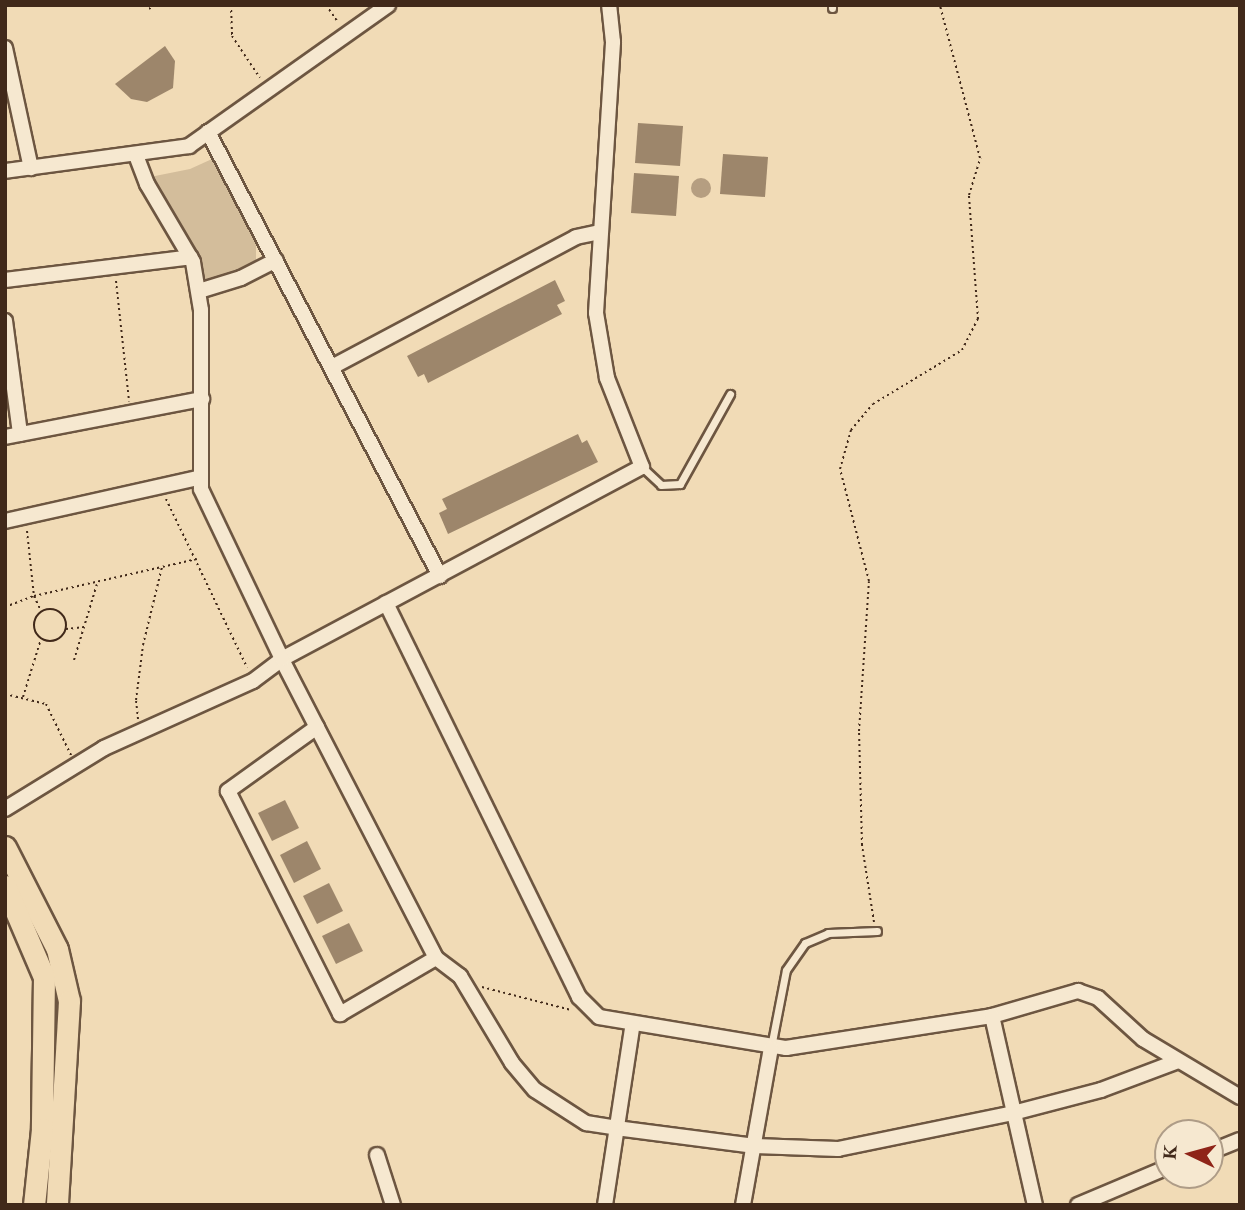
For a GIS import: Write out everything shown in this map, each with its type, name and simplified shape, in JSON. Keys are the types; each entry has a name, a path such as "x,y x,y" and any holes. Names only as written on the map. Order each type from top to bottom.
{"main road":[{"path":"5,847 57,949 69,1001 57,1205"},
{"path":"5,886 44,977 42,1129 34,1205"}],"street":[{"path":"5,171 189,146 388,5"},
{"path":"5,809 76,765 140,731 253,681 282,659 642,467 607,377 599,343 600,232 613,42 610,5"},
{"path":"5,48 31,169"},
{"path":"208,132 440,576"},
{"path":"136,155 151,191 191,257 199,291 202,399 198,478 282,659 436,958 465,984 512,1063 535,1090 586,1122 616,1128 755,1146 838,1149 1013,1113 1101,1090 1178,1061"},
{"path":"332,367 576,237 600,232"},
{"path":"5,280 191,257"},
{"path":"199,291 241,278 276,260"},
{"path":"5,321 20,434"},
{"path":"5,437 202,399"},
{"path":"5,522 198,478"},
{"path":"386,603 586,1007 600,1017 771,1048 992,1016 1066,993 1088,993 1143,1039 1240,1097"},
{"path":"317,727 228,791 340,1014 436,958"},
{"path":"992,1016 1035,1205"},
{"path":"605,1205 634,1023"},
{"path":"743,1205 771,1048"},
{"path":"377,1154 393,1205"},
{"path":"1078,1205 1154,1173"}],"lane":[{"path":"642,467 661,485 680,484 730,394"},
{"path":"771,1048 786,970 805,943 828,933 877,931"}],"path":[{"path":"146,5 149,9 154,5"},
{"path":"231,5 232,36 269,90"},
{"path":"326,5 346,34"},
{"path":"877,931 862,845 859,731 869,581 840,470 851,430 873,404 961,350 978,318 969,195 981,158 940,5"},
{"path":"114,268 130,412"},
{"path":"159,488 197,559 253,681"},
{"path":"25,517 34,596 42,611"},
{"path":"5,607 34,596 197,559"},
{"path":"140,731 136,700 143,645 162,567"},
{"path":"74,660 97,582"},
{"path":"42,611 57,611 64,619 65,629"},
{"path":"22,698 41,638 34,625 42,611"},
{"path":"41,638 55,640 65,629 85,627"},
{"path":"5,694 46,704 76,765"},
{"path":"465,984 566,1010 586,1007"}],"shaded area":[{"path":"212,159 256,243 256,266 207,284 199,260 150,177 190,169"},
{"path":"701,178 708,181 711,188 708,195 701,198 694,195 691,188 694,181"}],"building":[{"path":"165,46 175,61 173,88 147,102 131,99 115,84"},
{"path":"638,123 683,126 680,166 635,163"},
{"path":"723,154 768,157 765,197 720,194"},
{"path":"634,173 679,176 676,216 631,213"},
{"path":"555,280 565,301 557,305 562,314 428,383 424,374 418,377 407,356"},
{"path":"578,434 582,443 587,440 598,462 448,534 439,513 447,509 442,499"},
{"path":"285,800 299,828 272,841 258,813"},
{"path":"307,841 321,869 294,883 280,855"},
{"path":"329,883 343,911 317,924 303,896"},
{"path":"349,923 363,951 336,964 322,936"}]}
